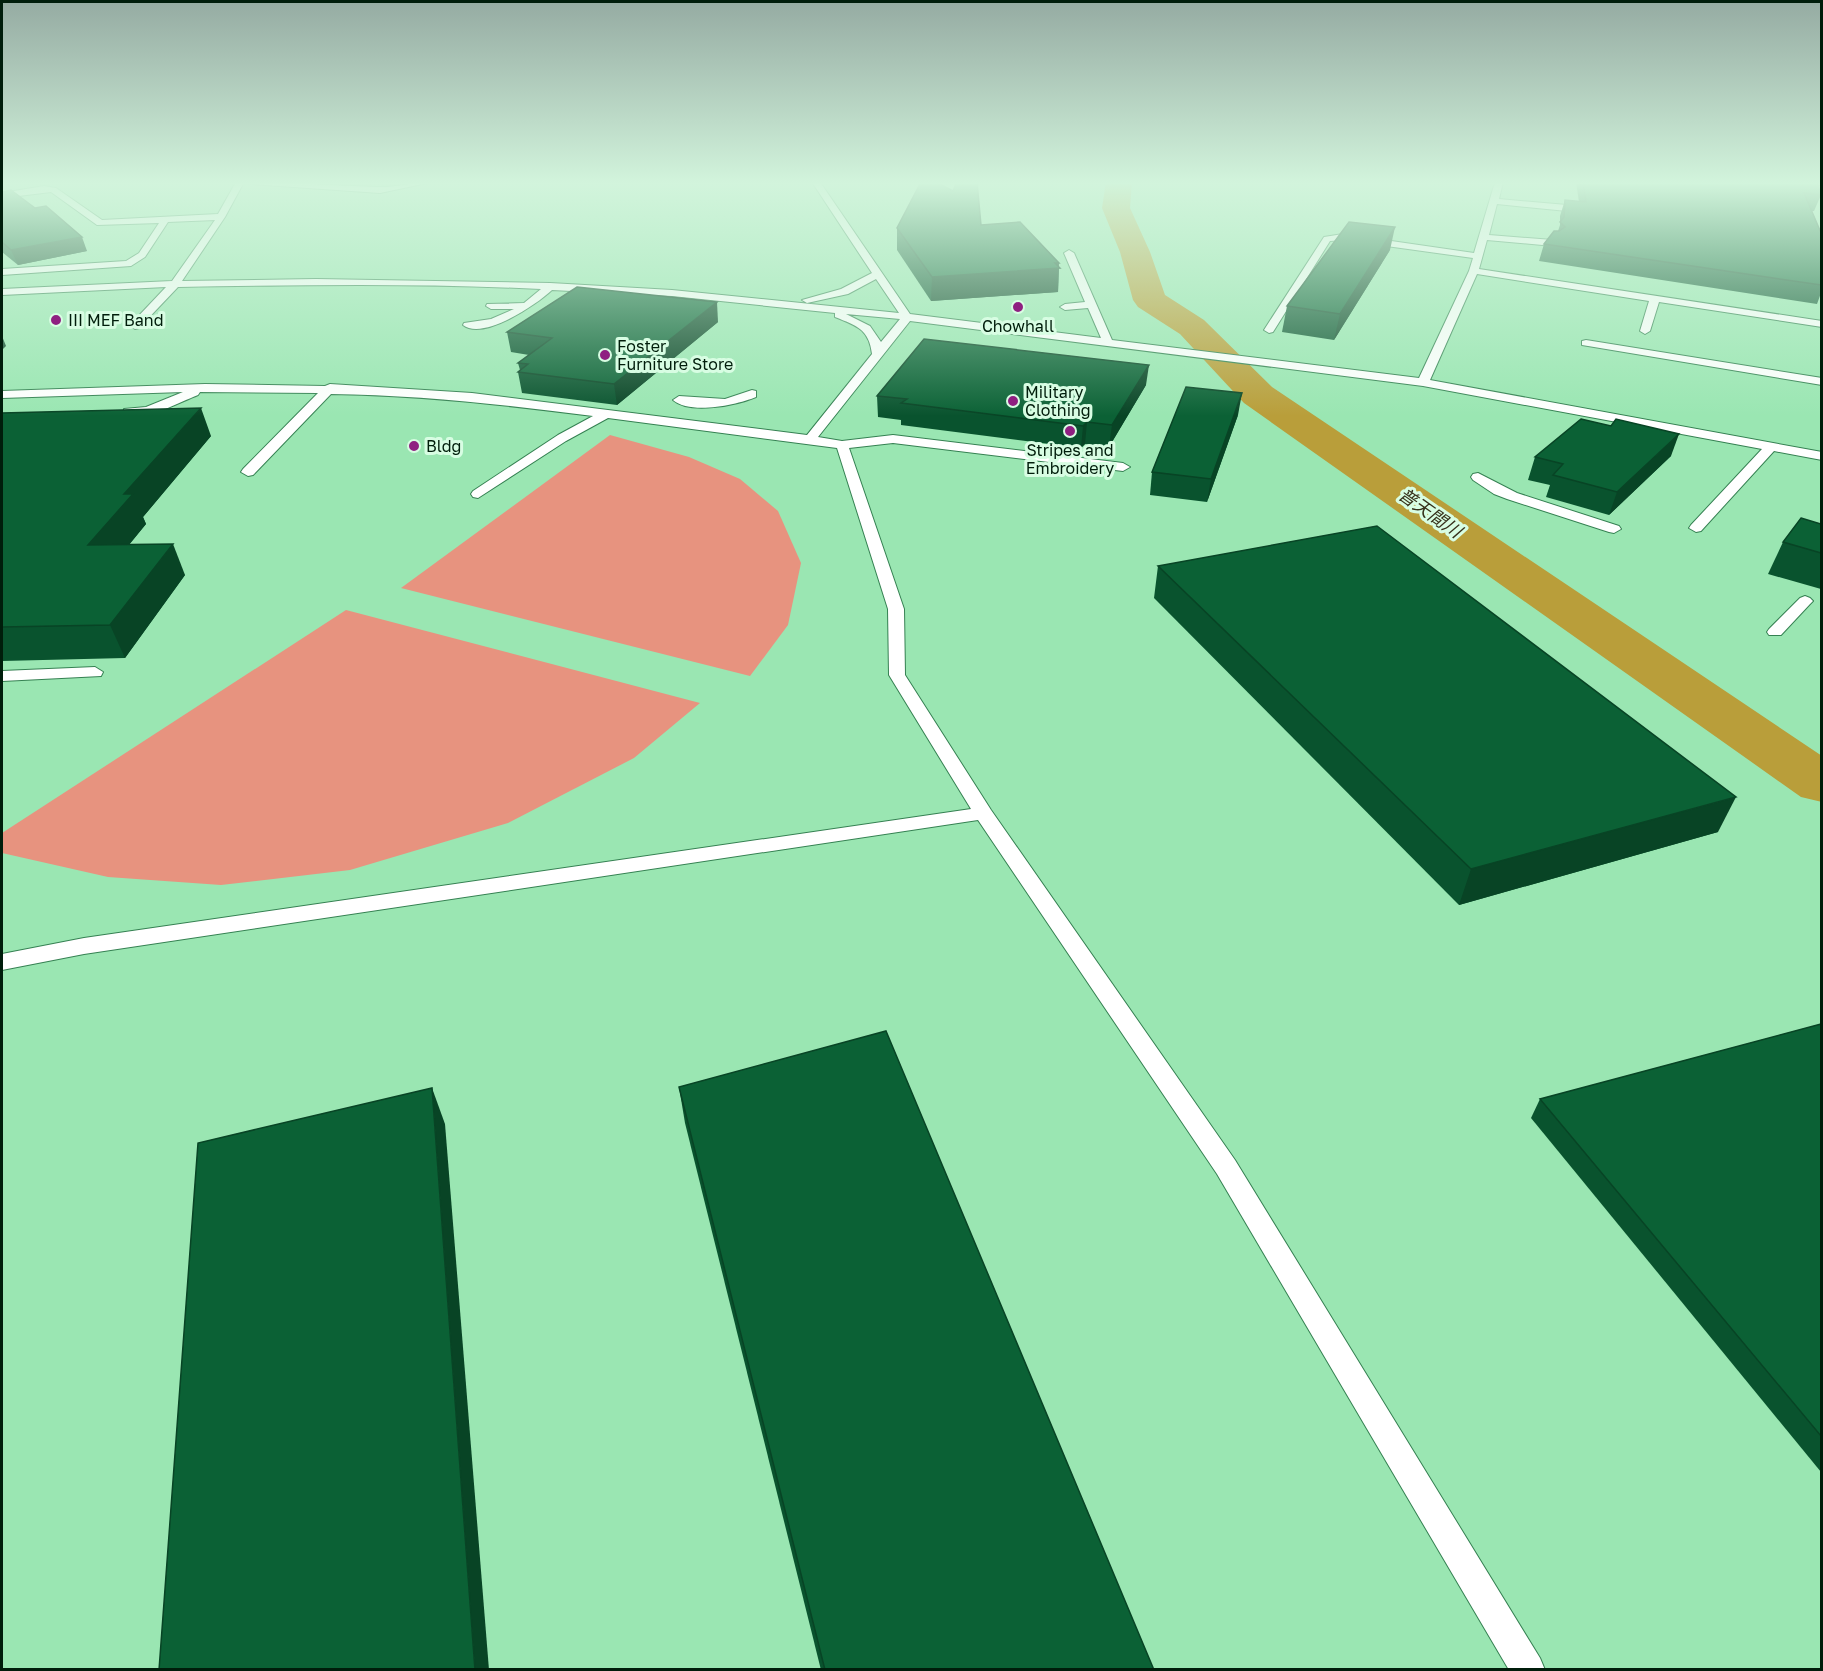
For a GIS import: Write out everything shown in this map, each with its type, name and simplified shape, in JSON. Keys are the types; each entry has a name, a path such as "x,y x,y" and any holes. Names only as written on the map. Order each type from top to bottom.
{"lane":[{"path":"2,272 128,264 134,260"},
{"path":"135,326 175,284 191,260"},
{"path":"869,260 907,317"},
{"path":"1072,260 1108,342"},
{"path":"1269,330 1313,260"},
{"path":"1423,382 1478,260"},
{"path":"1474,271 1821,324"},
{"path":"750,301 830,297 862,285 878,273"},
{"path":"2,292 175,284 327,282 550,286 672,293 907,317 1423,382 1553,404 1821,456"},
{"path":"468,325 503,320 530,306 550,286"},
{"path":"1645,332 1655,299"},
{"path":"1065,307 1092,305"},
{"path":"491,306 530,306"},
{"path":"825,309 855,321 873,333 877,340 877,354"},
{"path":"810,439 907,317"},
{"path":"1586,343 1821,382"},
{"path":"114,412 148,411 205,388"},
{"path":"2,395 205,388 330,388 472,397 810,439 842,445 893,439 1123,467"},
{"path":"248,472 330,388"},
{"path":"655,420 674,404 712,405 742,400 752,394"},
{"path":"1542,419 1553,404"},
{"path":"478,494 562,438 607,413"},
{"path":"842,445 896,609 897,675 983,813 1226,1167 1528,1670"},
{"path":"1696,528 1772,445"},
{"path":"1478,477 1512,496 1614,529"},
{"path":"1775,632 1805,602"},
{"path":"2,676 95,672"},
{"path":"2,962 84,946 983,813"}],"shaded area":[{"path":"610,435 689,457 740,479 778,511 801,563 788,625 750,676 401,588"},
{"path":"346,610 700,703 634,758 508,823 350,870 221,885 108,877 2,853 2,833"}],"building":[{"path":"920,260 1056,260 1059,263 1055,263 1060,268 932,277"},
{"path":"1321,260 1374,260 1340,314 1287,306"},
{"path":"1652,260 1821,260 1821,285"},
{"name":"Foster Furniture Store","path":"577,287 717,302 614,384 518,372 528,364 518,363 552,338 507,332"},
{"name":"Military Clothing","path":"924,339 1149,365 1112,425 1087,422 1083,426 901,403 907,399 877,396"},
{"path":"1186,387 1242,393 1211,479 1152,472"},
{"path":"201,408 124,494 133,494 88,545 173,544 110,625 2,627 2,413"},
{"path":"1581,419 1611,426 1616,419 1679,434 1617,492 1553,475 1563,464 1535,457"},
{"path":"1801,518 1821,524 1821,553 1783,542"},
{"path":"1377,526 1736,797 1471,869 1158,566"},
{"path":"1821,1024 1821,1436 1540,1099"},
{"path":"886,1031 1154,1670 825,1670 679,1087"},
{"path":"432,1088 475,1670 159,1670 198,1143"}],"waterway":[{"name":"普天間川","path":"1137,260 1150,300 1192,327 1258,395 1822,784"}],"place":[{"name":"Chowhall","path":"1018,307"},
{"name":"III MEF Band","path":"56,320"},
{"name":"Foster Furniture Store","path":"605,355"},
{"name":"Military Clothing","path":"1013,401"},
{"name":"Stripes and Embroidery","path":"1070,431"},
{"name":"Bldg","path":"414,446"}]}
